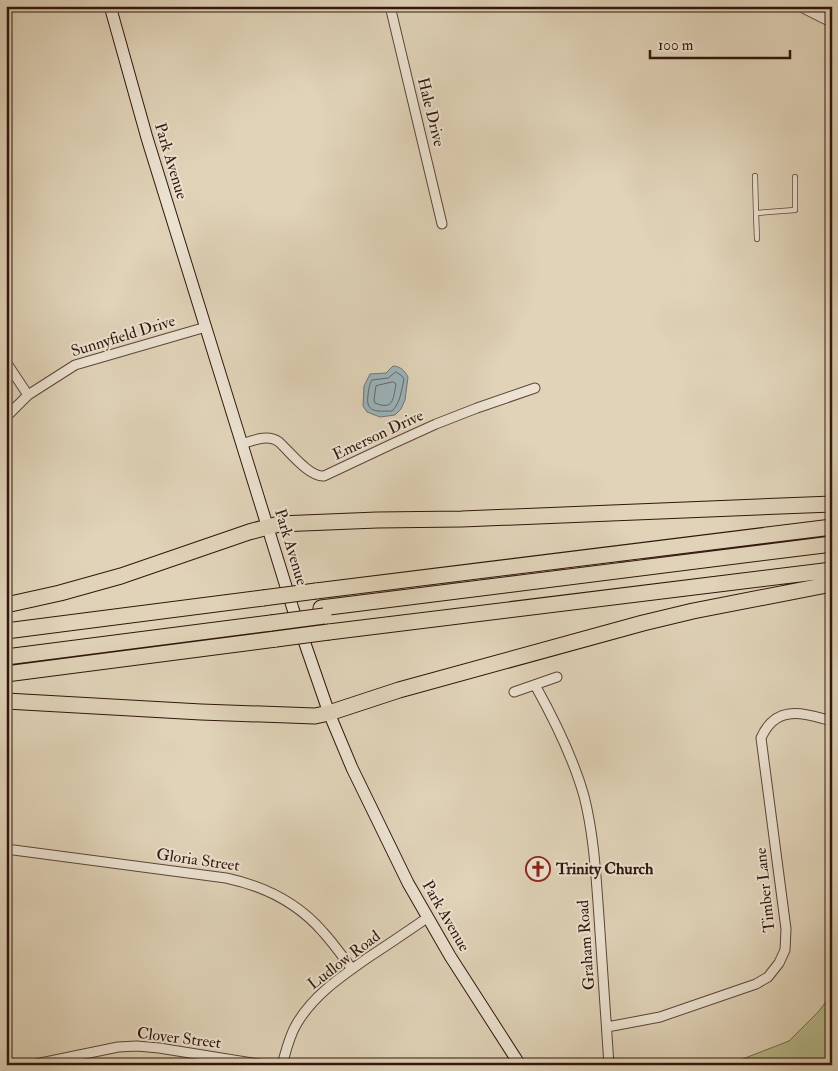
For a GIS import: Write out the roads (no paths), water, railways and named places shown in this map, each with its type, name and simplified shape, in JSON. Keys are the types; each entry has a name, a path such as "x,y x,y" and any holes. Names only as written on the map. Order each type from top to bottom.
{"highway":[{"path":"6,605 60,593 121,576 268,526 358,520 462,519 832,504"},
{"path":"6,631 832,527"},
{"path":"323,612 832,544"},
{"path":"6,647 832,553"},
{"path":"6,674 832,570"},
{"path":"6,701 307,717 329,713 399,690 643,623 693,611 832,584"},
{"path":"6,657 270,618"}],"main road":[{"name":"Park Avenue","path":"110,6 147,138 298,624 329,713 352,768 408,883 468,985 520,1065"}],"street":[{"name":"Hale Drive","path":"390,6 442,224"},
{"path":"800,6 832,22"},
{"name":"Sunnyfield Drive","path":"6,417 28,395 75,365 206,327"},
{"path":"6,362 28,395"},
{"name":"Emerson Drive","path":"242,444 265,438 274,439 280,442 311,472 318,476 324,476 428,428 477,408 535,388"},
{"path":"514,692 557,677"},
{"name":"Graham Road","path":"535,685 567,748 577,774 587,811 595,867 609,1065"},
{"name":"Timber Lane","path":"607,1027 660,1017 756,984 768,977 779,964 785,950 786,929 761,738 765,729 773,720 786,714 803,714 832,721"},
{"name":"Gloria Street","path":"6,849 244,882 279,895 304,913 323,932 352,969"},
{"name":"Ludlow Road","path":"282,1065 288,1041 296,1025 307,1008 324,990 427,918"},
{"name":"Clover Street","path":"31,1065 118,1047 137,1046 264,1065"}],"lane":[{"path":"755,176 757,239"},
{"path":"756,213 795,210 795,177"}],"water":[{"path":"393,366 402,369 408,377 405,400 401,409 395,415 380,417 367,412 363,406 364,386 370,374 386,373"}],"place":[{"name":"Trinity Church","path":"538,869"}]}
